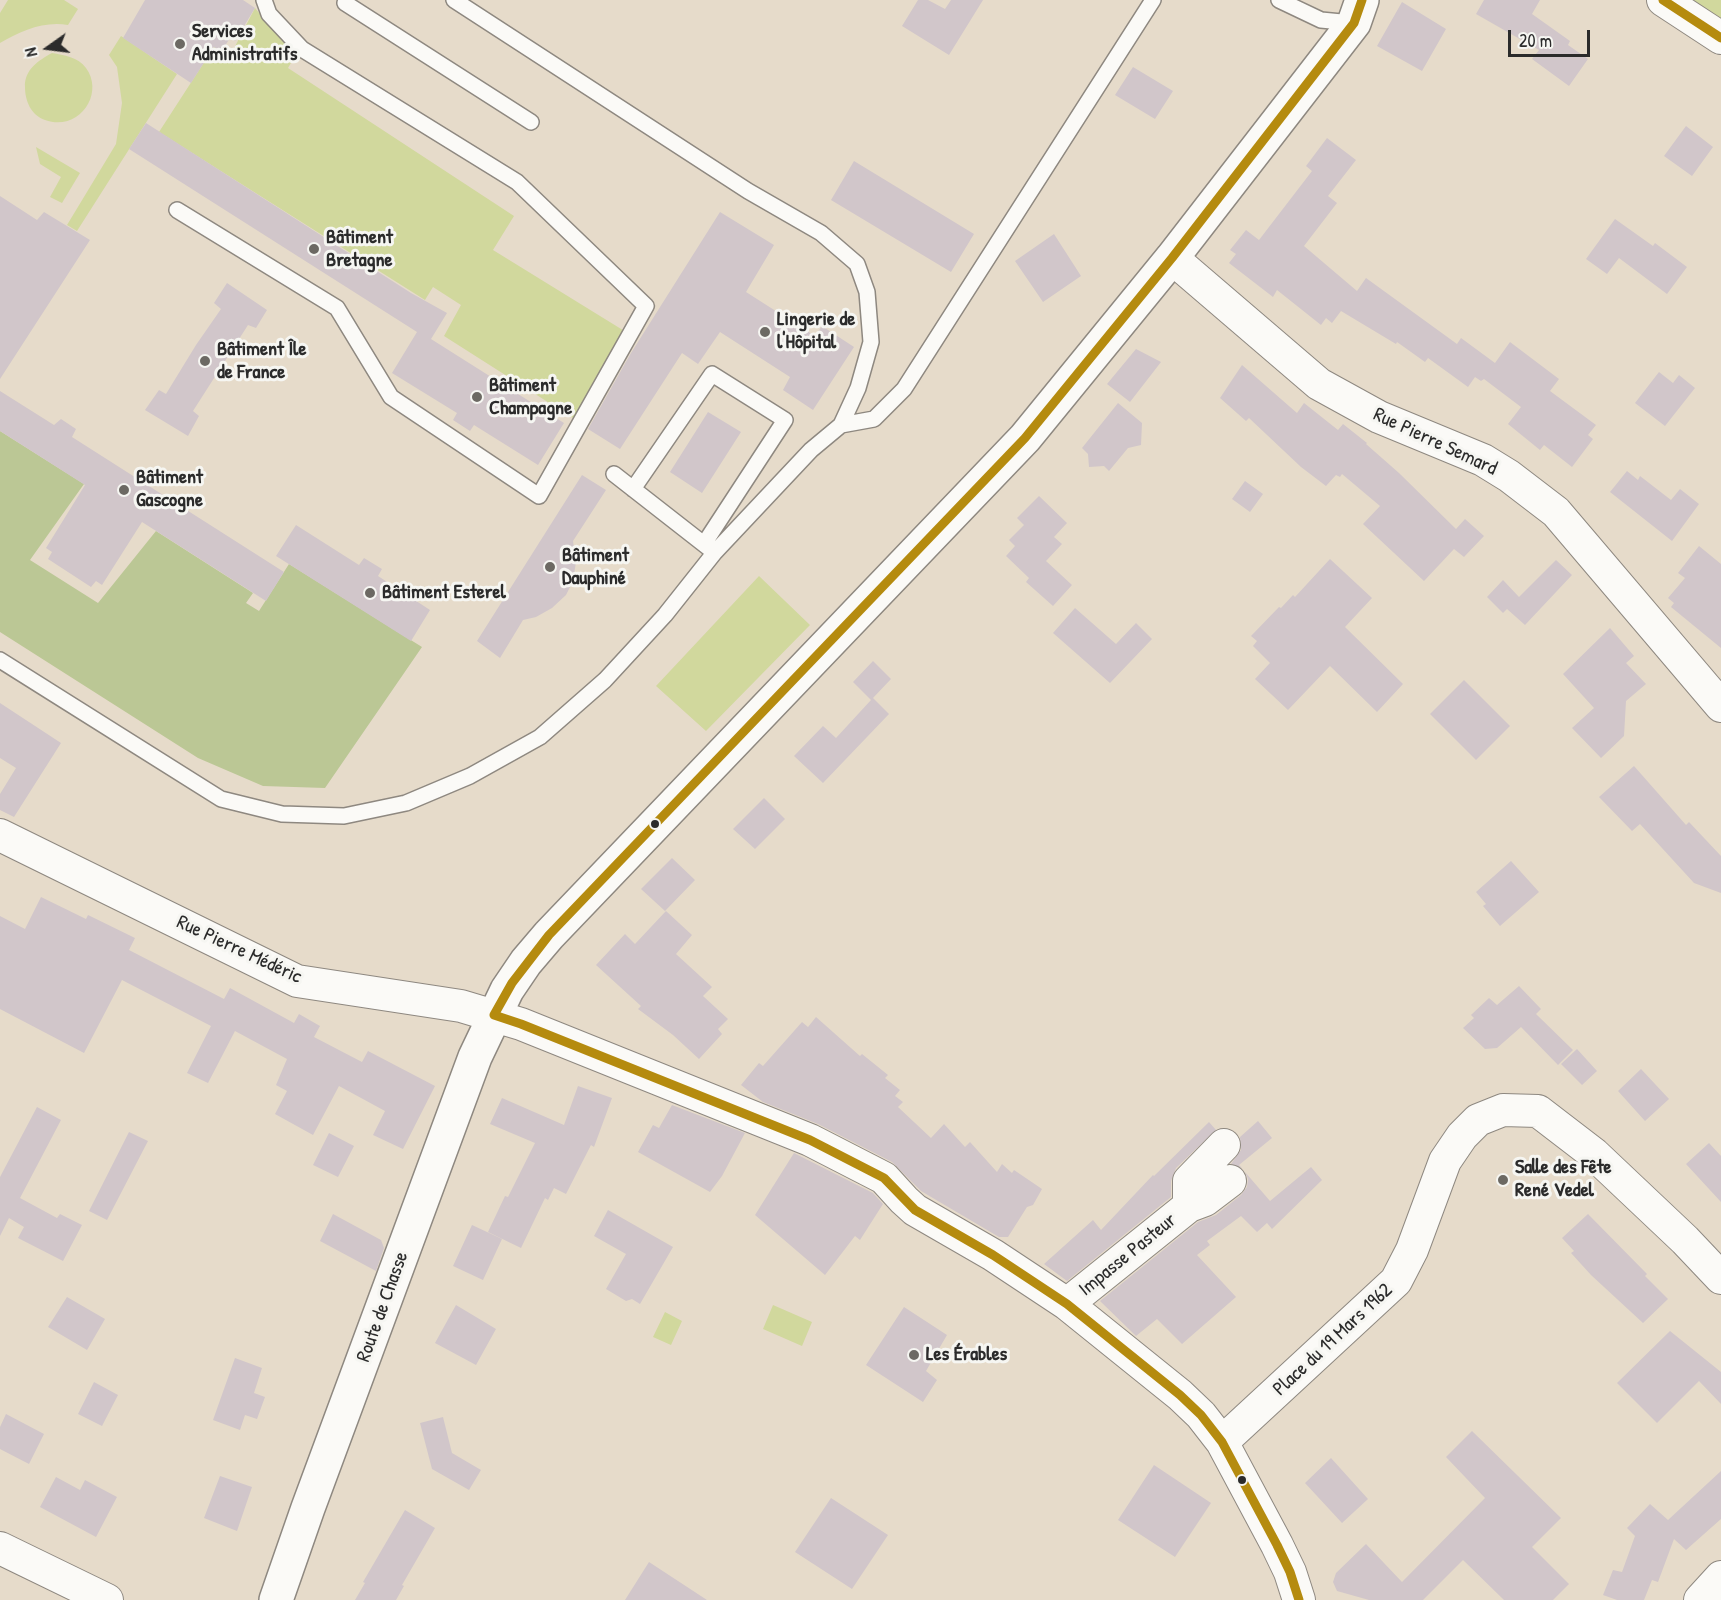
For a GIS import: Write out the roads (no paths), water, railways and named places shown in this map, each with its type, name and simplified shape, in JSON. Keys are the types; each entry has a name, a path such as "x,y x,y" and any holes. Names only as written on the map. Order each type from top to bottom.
{"main road":[{"name":"Route de Chasse","path":"276,1600 475,1057 507,990 526,962 549,935 1025,438 1172,258 1358,12"}],"street":[{"path":"1663,0 1721,38"},
{"name":"Rue Pierre Semard","path":"1172,258 1319,384 1378,417 1483,460 1536,495 1556,512 1586,545 1721,706"},
{"name":"Rue Pierre Médéric","path":"0,835 297,981 461,1006 521,1024 810,1140 884,1178 915,1210 993,1255 1067,1304 1180,1395 1200,1415 1222,1442 1286,1563 1299,1600"},
{"name":"Place du 19 Mars 1962","path":"1222,1442 1396,1281 1412,1250 1445,1161 1462,1136 1478,1120 1503,1110 1538,1111 1594,1154 1685,1240 1721,1278"},
{"name":"Impasse Pasteur","path":"1189,1206 1189,1181 1224,1145"},
{"name":"Impasse Pasteur","path":"1067,1304 1189,1206 1205,1200 1230,1181"},
{"path":"0,1548 107,1600"},
{"path":"1700,1600 1721,1577"}],"lane":[{"path":"177,210 337,308 391,397 539,495 646,306 517,182 302,49 269,14 264,0"},
{"path":"347,0 345,3 531,122"},
{"path":"454,0 748,191 821,233 857,264 867,292 871,342 858,388 841,425 811,450 710,548"},
{"path":"841,425 874,419 904,389 1153,0"},
{"path":"1279,0 1321,20 1358,12"},
{"path":"0,660 221,799 282,814 344,816 406,803 470,776 540,737 605,681 665,615 710,548 785,420 712,374 633,489"},
{"path":"615,474 710,548"}],"place":[{"name":"Services Administratifs","path":"180,44"},
{"name":"Bâtiment Bretagne","path":"314,249"},
{"name":"Lingerie de l'Hôpital","path":"765,332"},
{"name":"Bâtiment Île de France","path":"205,361"},
{"name":"Bâtiment Champagne","path":"477,397"},
{"name":"Bâtiment Gascogne","path":"124,490"},
{"name":"Bâtiment Dauphiné","path":"550,567"},
{"name":"Bâtiment Esterel","path":"370,593"},
{"name":"Salle des Fête René Vedel","path":"1503,1180"},
{"name":"Les Érables","path":"914,1355"}]}
